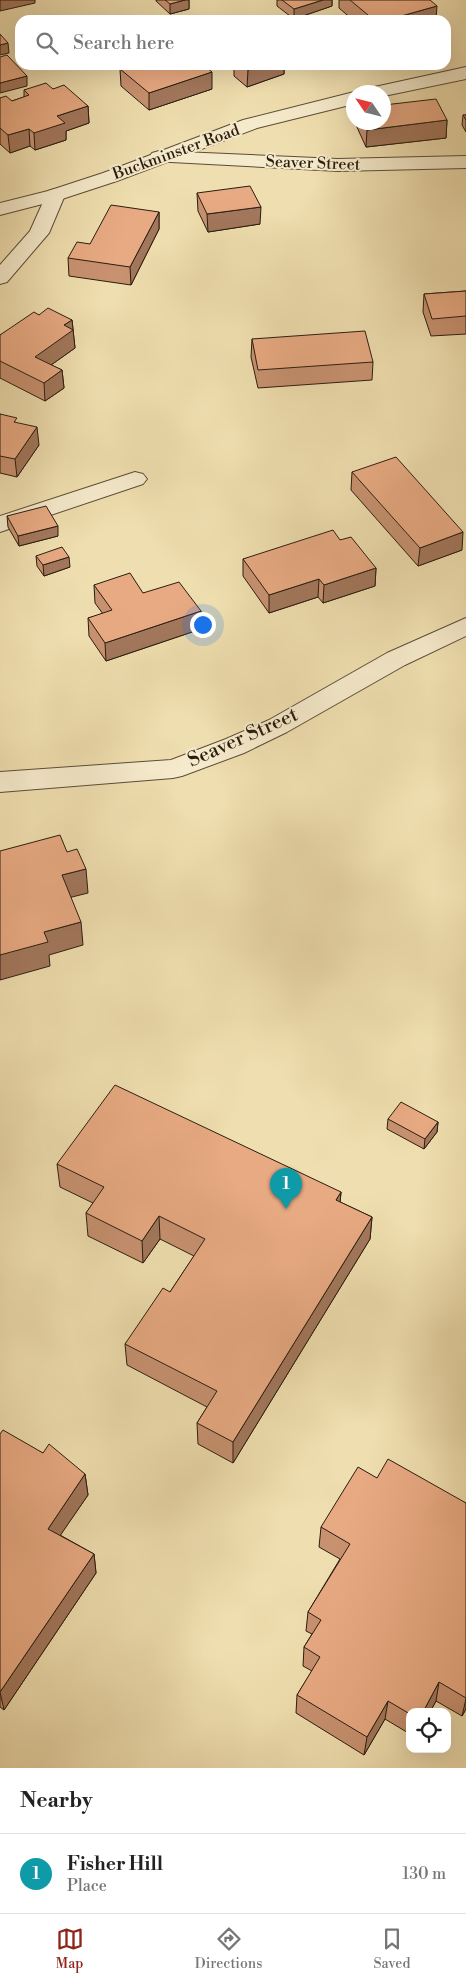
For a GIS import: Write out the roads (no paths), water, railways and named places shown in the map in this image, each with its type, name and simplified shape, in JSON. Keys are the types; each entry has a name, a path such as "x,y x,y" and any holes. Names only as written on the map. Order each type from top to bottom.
{"street":[{"path":"391,89 466,73"},
{"name":"Buckminster Road","path":"0,209 55,195 250,124 346,100"},
{"name":"Seaver Street","path":"160,157 338,165 466,162"},
{"path":"0,278 39,233 55,195"},
{"path":"0,524 135,479"},
{"name":"Seaver Street","path":"0,782 173,769 235,746 278,726 396,658 466,626"}],"place":[{"name":"Fisher Hill","path":"286,1209"}]}
